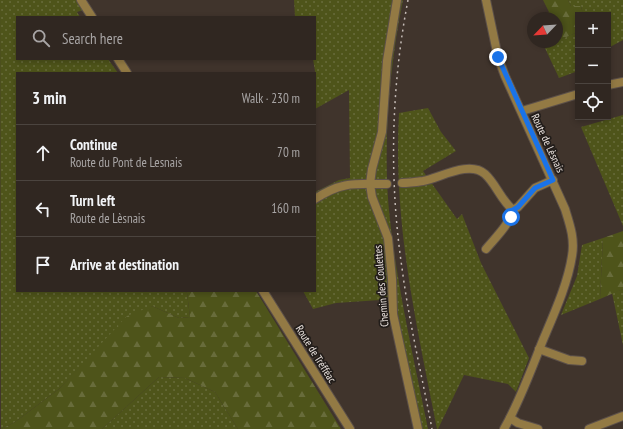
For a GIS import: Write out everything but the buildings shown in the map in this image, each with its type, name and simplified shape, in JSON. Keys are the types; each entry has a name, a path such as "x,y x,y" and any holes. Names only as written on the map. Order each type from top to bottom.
{"street":[{"path":"81,0 91,16"},
{"name":"Chemin des Coulettes","path":"397,0 387,61 382,132 372,169 370,184 372,197 388,238 392,279 393,314 418,429"},
{"name":"Route de Lèsnais","path":"486,0 498,57 553,180 572,228 572,257 555,310 540,349 504,429"},
{"path":"119,60 126,72"},
{"path":"611,84 623,82"},
{"path":"522,111 575,95"},
{"path":"402,183 423,181 455,171 478,170 485,174 506,204 513,210"},
{"path":"486,249 511,217 513,210 518,207 535,188 553,180"},
{"path":"316,198 330,189 346,184 387,184"},
{"name":"Route de Tréfféac","path":"264,292 350,429"},
{"path":"540,349 569,360 582,361"},
{"path":"588,429 623,416"},
{"path":"510,418 518,423 538,429"}],"green space":[{"path":"0,0 77,0 83,10 77,12 79,16 16,16 16,60 109,60 117,72 16,72 16,292 186,292 187,293 190,317 179,318 152,306 89,358 59,389 15,422 1,429"},
{"path":"294,0 403,0 394,54 388,110 388,193 397,273 428,429 420,429 395,299 336,303 313,309 304,292 316,292 316,192 339,180 350,178 349,90 316,108 316,72 313,60 316,60 316,16 295,16"},
{"path":"543,0 568,0 571,6 581,6 582,12 575,12 575,33 563,38 563,12 549,12"},
{"path":"568,0 623,0 623,40 611,46 611,12 582,12 581,6 571,6"},
{"path":"575,33 575,72 559,78 545,48 563,48 563,38"},
{"path":"428,108 441,132 456,151 423,171 457,219 462,214 481,263 529,358 516,392 508,384 464,375 438,429 414,311 399,194 399,113"},
{"path":"623,115 623,226 581,127 606,120 611,120 611,118"},
{"path":"623,231 623,289 600,299 603,238"},
{"path":"603,238 600,299 561,315 577,276 582,245"},
{"path":"623,289 623,345 612,293"},
{"path":"186,292 257,292 341,429 238,429 215,392 185,378 159,377 102,429 1,429 15,422 59,389 127,316 152,306 179,318 190,317 187,293"},
{"path":"159,377 185,378 215,392 238,429 102,429"}],"railway":[{"path":"408,0 402,33 395,100 395,201 405,288 432,429"}],"route":[{"path":"498,57 505,76 553,180 535,188 518,207 513,210 511,217"}]}
